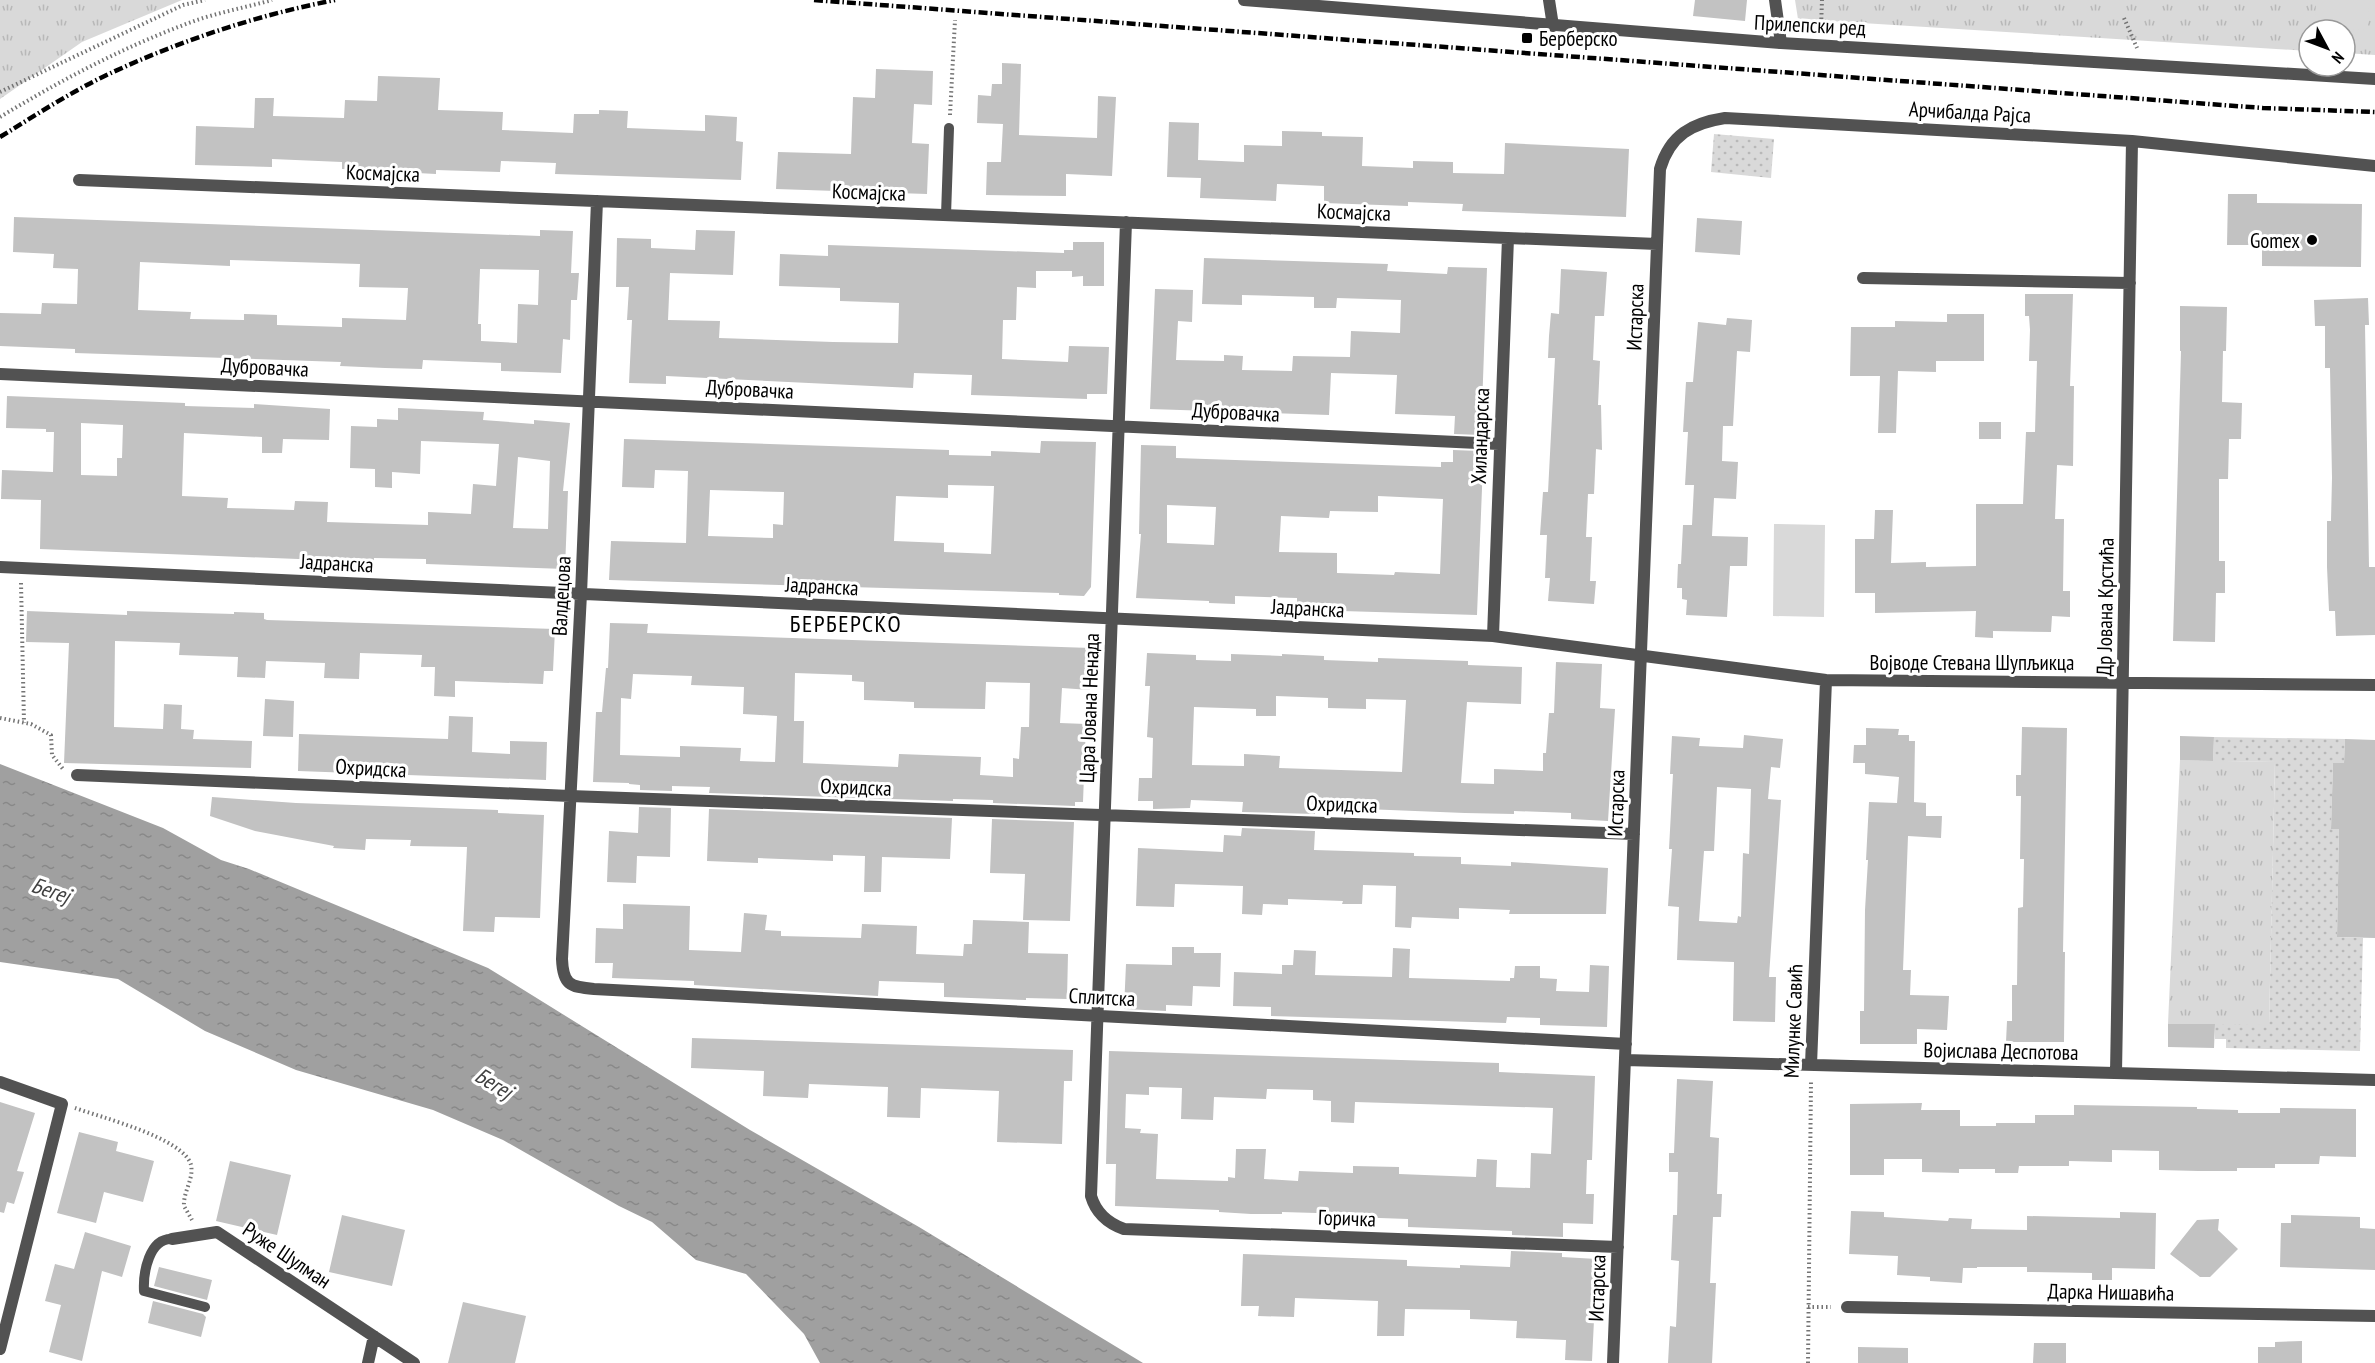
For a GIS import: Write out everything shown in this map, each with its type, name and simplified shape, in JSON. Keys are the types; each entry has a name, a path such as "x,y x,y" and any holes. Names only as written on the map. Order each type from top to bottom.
{"street":[{"name":"Прилепски ред","path":"1244,0 1305,3 1553,26 1781,43 2375,79"},
{"path":"1549,0 1553,26"},
{"path":"1774,0 1781,43"},
{"name":"Арчибалда Рајса","path":"1657,244 1660,169 1664,155 1683,133 1696,124 1725,118 2132,141 2375,166"},
{"name":"Др Јована Крстића","path":"2116,1073 2132,141"},
{"name":"Космајска","path":"79,180 1657,244"},
{"name":"Валдецова","path":"576,987 566,980 562,959 581,594 597,201"},
{"name":"Цара Јована Ненада","path":"1091,1196 1126,222"},
{"name":"Хиландарска","path":"1493,636 1508,238"},
{"name":"Истарска","path":"1613,1363 1657,244"},
{"path":"1863,278 2130,283"},
{"name":"Дубровачка","path":"0,374 1499,444"},
{"name":"Јадранска","path":"0,567 1493,636 1642,654"},
{"name":"Војводе Стевана Шупљикца","path":"1642,654 1826,680 2375,685"},
{"name":"Милунке Савић","path":"1811,1065 1826,680"},
{"name":"Охридска","path":"77,775 570,796 1634,834"},
{"name":"Сплитска","path":"576,987 1626,1044"},
{"name":"Војислава Деспотова","path":"1625,1060 2375,1080"},
{"path":"0,1082 62,1104 4,1315 0,1349"},
{"name":"Горичка","path":"1091,1196 1098,1212 1105,1220 1124,1229 1618,1247"},
{"name":"Руже Шулман","path":"172,1239 217,1232 414,1363"},
{"name":"Дарка Нишавића","path":"1847,1307 2375,1316"},
{"path":"368,1363 374,1336"}],"lane":[{"path":"946,215 949,128"},
{"path":"172,1239 163,1240 152,1250 144,1291 205,1307"}],"path":[{"path":"0,92 183,5 205,0"},
{"path":"0,117 61,80 124,49 198,20 272,0"},
{"path":"1821,28 1822,0"},
{"path":"2124,18 2138,48"},
{"path":"949,128 955,20"},
{"path":"20,568 24,723"},
{"path":"0,718 24,723 51,735 52,756 60,768 77,775"},
{"name":"Милунке Савић","path":"1808,1363 1811,1065"},
{"path":"62,1104 163,1140 185,1155 191,1171 184,1206 192,1220 205,1234"},
{"path":"1808,1307 1847,1307"}],"green space":[{"path":"0,0 182,0 82,42 0,99"},
{"path":"1795,0 2375,0 2375,55 2357,54 2357,18 2297,18 2297,50 1798,19"},
{"path":"2316,0 2369,0 2368,30 2357,29 2357,18 2315,18"},
{"path":"1714,134 1774,139 1771,178 1711,172"},
{"path":"1774,524 1825,525 1824,617 1773,616"},
{"path":"2214,737 2345,739 2344,763 2333,763 2331,829 2339,829 2337,937 2363,938 2360,1051 2226,1048 2226,1039 2215,1039 2215,1024 2269,1025 2275,762 2213,761"},
{"path":"2180,760 2275,762 2269,1026 2168,1024"}],"water":[{"name":"Бегеј","path":"0,764 163,828 221,860 249,869 488,968 750,1130 919,1227 1143,1363 820,1363 804,1334 746,1274 696,1260 652,1222 619,1206 503,1140 433,1110 296,1070 205,1031 118,979 0,962"}],"building":[{"path":"1695,0 1747,0 1745,21 1693,16"},
{"path":"1002,63 1021,64 1019,135 1097,138 1098,96 1116,97 1112,176 1066,174 1066,196 986,195 987,162 1001,162 1003,124 977,123 978,95 991,96 992,84 1002,84"},
{"path":"876,69 933,71 932,105 914,104 912,143 929,144 927,194 776,189 778,152 851,154 853,97 875,98"},
{"path":"378,76 440,78 438,110 503,112 502,130 573,133 574,114 599,114 599,110 628,111 627,128 705,131 705,115 737,117 736,141 743,142 741,180 555,174 556,163 501,161 500,172 436,170 436,174 342,169 342,162 272,159 272,167 195,165 196,126 254,128 255,98 274,98 273,116 344,118 345,100 377,101"},
{"path":"1169,122 1199,123 1198,160 1244,162 1244,145 1282,146 1282,131 1322,132 1322,136 1363,137 1362,166 1413,168 1413,161 1453,162 1453,173 1504,174 1505,143 1629,149 1626,217 1462,211 1463,204 1408,202 1408,206 1324,203 1324,186 1277,184 1276,201 1200,198 1201,178 1167,177"},
{"name":"Gomex","path":"2228,194 2257,194 2257,203 2362,204 2361,267 2262,266 2262,245 2227,245"},
{"path":"14,217 540,236 540,230 573,231 571,273 579,273 577,300 571,300 570,340 563,339 561,373 501,371 501,363 423,360 422,369 385,368 340,366 341,362 75,353 75,349 0,346 0,313 41,314 42,303 77,304 78,269 53,268 54,254 13,252","holes":["230,260 360,264 359,287 408,288 406,320 342,318 342,327 277,325 277,315 244,314 244,320 190,319 191,312 138,310 140,262 230,266","480,269 539,270 538,305 518,304 517,343 481,341 481,324 478,324"]},
{"path":"1697,218 1742,221 1740,255 1695,252"},
{"path":"696,230 735,231 733,275 670,273 668,320 720,321 719,338 833,342 898,343 899,303 840,301 840,288 779,286 780,254 828,256 828,245 1064,253 1064,250 1073,250 1073,242 1104,242 1104,286 1083,286 1083,276 1072,277 1072,271 1036,271 1036,288 1017,287 1016,320 1003,320 1002,359 1068,362 1069,346 1109,347 1107,394 1087,394 1087,399 971,395 972,375 914,373 913,388 666,376 666,384 629,383 632,320 627,320 629,287 616,287 617,238 651,239 651,248 695,250"},
{"path":"1204,258 1388,264 1387,271 1447,274 1448,267 1487,268 1481,435 1454,434 1455,416 1395,414 1397,375 1331,373 1329,415 1150,409 1155,289 1193,290 1192,322 1178,321 1176,360 1224,361 1224,355 1243,356 1242,370 1292,371 1293,356 1350,357 1351,331 1400,333 1401,300 1337,298 1336,308 1314,308 1314,297 1242,295 1242,305 1202,304"},
{"path":"1561,269 1607,272 1604,316 1595,316 1593,360 1600,361 1598,405 1601,405 1602,450 1596,449 1594,494 1588,494 1586,537 1592,537 1590,581 1596,581 1594,604 1548,601 1550,578 1545,578 1547,535 1540,535 1543,492 1548,492 1555,358 1548,358 1549,336 1551,313 1559,314"},
{"path":"2025,294 2073,294 2070,386 2074,386 2073,466 2057,465 2055,519 2064,519 2063,591 2070,591 2070,617 2052,616 2051,632 1993,631 1993,638 1975,637 1976,611 1875,613 1875,593 1855,593 1855,539 1874,539 1875,510 1893,510 1891,563 1926,562 1926,567 1976,566 1976,504 2023,504 2026,432 2035,432 2037,361 2029,361 2030,330 2029,316 2025,316"},
{"path":"2368,298 2369,325 2365,325 2369,567 2375,567 2375,635 2336,636 2335,611 2329,611 2327,567 2327,521 2331,521 2332,478 2330,368 2325,368 2325,326 2315,326 2314,300"},
{"path":"2180,306 2227,307 2222,402 2242,403 2241,439 2229,439 2228,479 2219,479 2219,561 2225,561 2225,593 2216,593 2215,642 2173,641 2181,351"},
{"path":"1947,314 1984,314 1984,361 1936,361 1936,372 1898,371 1896,433 1878,433 1880,376 1850,376 1851,327 1895,327 1895,321 1947,322"},
{"path":"1727,318 1752,320 1750,352 1737,351 1733,426 1723,426 1722,461 1738,462 1736,499 1714,498 1712,536 1748,537 1747,566 1730,566 1727,617 1686,615 1687,600 1682,599 1682,588 1677,588 1683,525 1692,525 1694,485 1685,485 1688,432 1683,432 1686,382 1693,382 1698,322 1726,325"},
{"path":"7,396 185,403 185,406 254,408 254,404 330,409 329,440 283,439 282,453 262,453 262,437 184,433 182,496 228,498 227,508 294,510 295,501 328,502 327,522 428,525 428,512 471,514 473,484 496,486 499,444 421,441 420,474 392,472 392,488 375,487 375,469 350,468 351,426 377,427 377,419 398,420 398,408 484,412 483,420 534,424 534,420 570,423 563,491 568,491 565,569 426,564 426,559 374,558 374,562 40,549 41,500 1,499 2,470 53,472 54,432 46,432 46,429 6,428","holes":["81,423 123,425 122,458 117,458 117,476 81,475","518,457 550,461 548,529 513,528"]},
{"path":"1979,422 2001,422 2001,439 1979,439"},
{"path":"624,439 949,450 949,455 991,456 991,451 1040,453 1041,441 1096,442 1091,587 1084,596 1059,595 1059,593 609,580 611,541 686,543 688,471 655,470 654,488 622,487","holes":["948,485 994,486 991,554 944,552 944,543 894,541 896,496 948,498","710,490 784,492 783,525 773,524 773,538 708,536"]},
{"path":"1141,445 1176,446 1176,458 1441,467 1441,462 1453,462 1453,450 1480,451 1480,463 1483,463 1477,615 1342,611 1342,605 1297,603 1297,598 1235,596 1235,604 1136,598 1141,534 1139,534","holes":["1378,496 1443,499 1440,574 1337,573 1337,553 1279,552 1281,516 1329,518 1330,511 1378,512","1167,505 1216,507 1214,545 1167,543"]},
{"path":"27,611 127,615 127,611 264,613 264,619 267,620 555,629 553,671 544,671 543,684 455,681 455,697 434,696 435,667 421,667 422,655 360,653 359,679 324,678 325,663 266,661 265,678 237,677 238,657 179,655 180,643 115,641 114,727 163,729 164,704 182,705 181,729 194,730 193,739 252,741 251,768 64,763 69,643 26,642"},
{"path":"610,623 648,624 647,633 1091,648 1090,690 1062,688 1060,723 1086,724 1083,802 1075,802 1075,806 993,803 993,800 953,799 953,801 709,793 710,787 672,786 672,791 640,790 640,785 629,783 593,782 596,712 602,712 606,668 608,668","holes":["795,673 852,675 852,681 864,682 864,700 914,702 914,708 985,709 986,682 1030,683 1029,727 1021,727 1019,759 1013,758 1013,777 980,775 981,757 899,754 898,767 803,763 804,721 794,721","633,674 692,676 691,685 744,687 743,714 777,716 775,762 740,761 741,748 680,746 680,757 620,755 621,698 631,699"]},
{"path":"1147,653 1196,655 1196,660 1231,661 1231,654 1282,656 1282,654 1324,656 1324,660 1378,662 1378,658 1468,661 1468,665 1522,667 1521,704 1467,702 1461,783 1494,784 1494,769 1543,771 1543,753 1546,753 1549,713 1554,713 1556,662 1602,664 1600,708 1615,709 1608,821 1571,819 1571,813 1514,811 1514,814 1315,807 1315,814 1242,812 1243,802 1191,800 1190,808 1153,809 1153,801 1138,801 1139,778 1152,778 1153,738 1147,737 1150,686 1145,686","holes":["1276,696 1328,698 1328,708 1366,709 1366,699 1406,700 1402,772 1279,768 1280,756 1244,754 1244,766 1192,765 1194,707 1256,709 1256,716 1276,716"]},
{"path":"265,699 294,701 293,737 263,736"},
{"path":"449,716 473,717 472,752 510,754 510,741 547,742 546,780 298,771 299,734 448,739"},
{"path":"2022,727 2067,728 2063,952 2065,952 2064,1042 2006,1042 2007,1021 2012,1021 2012,985 2017,985 2018,908 2023,907 2024,859 2020,859 2021,796 2016,796 2016,775 2021,775"},
{"path":"1866,728 1899,729 1898,735 1909,735 1909,741 1915,741 1914,802 1926,803 1926,816 1942,816 1941,838 1908,836 1903,970 1911,970 1910,995 1949,996 1947,1030 1917,1029 1917,1044 1860,1044 1860,1011 1864,1011 1869,802 1897,803 1899,777 1865,774 1865,763 1853,763 1854,745 1866,745"},
{"path":"1744,735 1783,739 1780,768 1771,767 1768,799 1781,800 1769,977 1776,977 1775,1022 1733,1021 1734,962 1677,960 1679,907 1668,906 1672,849 1669,849 1673,774 1670,774 1672,736 1700,738 1699,746 1743,748","holes":["1717,787 1751,789 1749,854 1743,853 1741,917 1738,916 1737,923 1699,921 1704,851 1714,851"]},
{"path":"2180,736 2214,737 2213,761 2180,760"},
{"path":"2345,739 2375,740 2375,938 2337,937 2339,829 2331,829 2333,763 2344,763"},
{"path":"212,797 296,803 498,810 498,813 544,815 540,918 495,917 494,932 463,931 467,847 410,846 411,840 366,839 365,850 333,848 334,846 255,831 210,816"},
{"path":"639,807 671,808 670,857 637,856 636,883 607,882 609,831 638,833"},
{"path":"709,809 952,818 950,859 882,857 881,892 864,892 865,856 833,855 833,861 758,858 758,863 707,861"},
{"path":"992,819 1074,822 1070,921 1023,920 1025,874 990,873"},
{"path":"1242,828 1315,831 1314,850 1461,857 1461,864 1511,866 1511,862 1608,868 1606,914 1509,914 1510,910 1459,908 1459,919 1412,917 1411,928 1395,927 1396,886 1363,885 1362,904 1288,899 1288,905 1263,904 1262,915 1242,914 1243,886 1175,884 1174,907 1136,906 1138,848 1223,852 1224,835 1241,836"},
{"path":"623,904 690,906 689,950 741,952 744,913 767,915 765,930 781,931 781,936 861,938 862,924 917,926 916,954 963,956 964,944 972,944 973,920 1029,922 1028,953 1068,954 1067,999 944,997 944,983 879,981 878,996 694,985 694,981 612,978 613,963 595,963 596,928 623,929"},
{"path":"1172,947 1194,947 1194,953 1221,953 1220,987 1193,986 1192,1006 1166,1005 1166,1011 1124,1009 1126,964 1172,965"},
{"path":"1393,948 1410,949 1409,978 1510,981 1510,978 1514,978 1515,966 1540,966 1540,978 1557,979 1556,991 1589,992 1590,965 1609,966 1607,1027 1540,1025 1540,1018 1507,1017 1506,1023 1271,1016 1271,1007 1233,1006 1234,972 1282,974 1282,965 1293,965 1294,950 1316,951 1315,975 1392,977"},
{"path":"2168,1024 2215,1024 2214,1048 2168,1047"},
{"path":"692,1038 1073,1050 1072,1081 1064,1081 1062,1144 997,1142 999,1091 921,1088 920,1118 887,1117 888,1087 809,1084 808,1098 763,1096 764,1071 691,1068"},
{"path":"1109,1051 1499,1063 1499,1072 1595,1076 1592,1160 1587,1160 1586,1194 1594,1194 1593,1224 1563,1223 1563,1237 1512,1235 1512,1231 1408,1227 1408,1219 1351,1217 1351,1214 1282,1212 1282,1214 1251,1214 1219,1212 1219,1210 1115,1206 1116,1164 1106,1164","holes":["1149,1087 1182,1088 1181,1119 1213,1120 1214,1097 1266,1099 1267,1089 1313,1090 1313,1100 1331,1101 1331,1122 1354,1123 1355,1102 1553,1108 1551,1154 1531,1153 1530,1188 1496,1187 1497,1160 1477,1159 1476,1177 1399,1174 1399,1167 1353,1166 1353,1173 1299,1171 1298,1181 1264,1179 1266,1149 1236,1149 1235,1178 1228,1177 1228,1181 1156,1179 1158,1134 1140,1133 1141,1129 1125,1128 1126,1094 1149,1095"]},
{"path":"1677,1079 1713,1081 1710,1137 1719,1138 1717,1194 1722,1194 1721,1217 1713,1217 1710,1283 1716,1283 1712,1363 1668,1363 1670,1326 1676,1327 1679,1261 1671,1260 1673,1215 1677,1215 1678,1172 1669,1172 1669,1153 1674,1153"},
{"path":"0,1102 35,1113 17,1171 24,1172 14,1204 7,1202 4,1213 0,1212"},
{"path":"1922,1103 1921,1110 1960,1110 1960,1126 2035,1123 2035,1115 2074,1115 2074,1105 2197,1107 2197,1109 2238,1110 2238,1113 2280,1113 2280,1108 2356,1109 2356,1157 2320,1156 2319,1164 2275,1164 2275,1168 2237,1168 2237,1171 2159,1170 2159,1151 2112,1150 2112,1162 2069,1161 2069,1166 2019,1166 2018,1173 1995,1173 1995,1169 1959,1169 1959,1173 1922,1172 1922,1159 1884,1159 1884,1175 1850,1175 1850,1104"},
{"path":"79,1132 118,1142 116,1151 154,1161 143,1202 104,1192 96,1223 57,1213"},
{"path":"230,1161 291,1175 277,1235 216,1221"},
{"path":"1851,1211 1884,1212 1884,1217 1948,1221 1949,1218 1972,1219 1971,1229 2027,1230 2027,1216 2120,1218 2120,1212 2156,1213 2155,1269 2112,1268 2112,1280 2092,1280 2092,1273 2027,1272 2027,1267 1963,1268 1962,1283 1930,1281 1930,1277 1897,1275 1898,1256 1849,1254"},
{"path":"342,1215 405,1230 392,1286 329,1272"},
{"path":"2291,1215 2360,1217 2360,1228 2375,1229 2375,1270 2280,1267 2281,1223 2291,1223"},
{"path":"2219,1219 2218,1230 2238,1249 2210,1277 2200,1277 2170,1254 2197,1220"},
{"path":"85,1232 131,1246 122,1277 102,1271 82,1361 49,1352 61,1305 45,1301 55,1264 74,1269"},
{"path":"1511,1251 1562,1253 1562,1257 1597,1259 1592,1361 1565,1360 1566,1340 1516,1338 1517,1321 1470,1319 1470,1310 1405,1309 1404,1336 1377,1336 1378,1301 1295,1298 1294,1317 1258,1316 1259,1306 1241,1306 1243,1254 1407,1260 1407,1266 1460,1268 1460,1265 1510,1267"},
{"path":"159,1267 212,1280 207,1300 154,1286"},
{"path":"153,1301 203,1314 206,1317 201,1337 148,1323"},
{"path":"463,1302 526,1316 515,1363 448,1363"},
{"path":"2302,1341 2302,1363 2258,1363 2258,1347 2275,1347 2275,1342"},
{"path":"2034,1343 2066,1343 2066,1363 2033,1363"},
{"path":"1858,1347 1908,1348 1908,1363 1858,1363"}],"railway":[{"path":"0,137 82,88 165,50 249,21 335,0"},
{"path":"814,0 2263,108 2375,112"}],"place":[{"name":"Берберско","path":"1527,38"},
{"name":"Gomex","path":"2312,240"}],"district":[{"name":"БЕРБЕРСКО","path":"846,623"}]}
